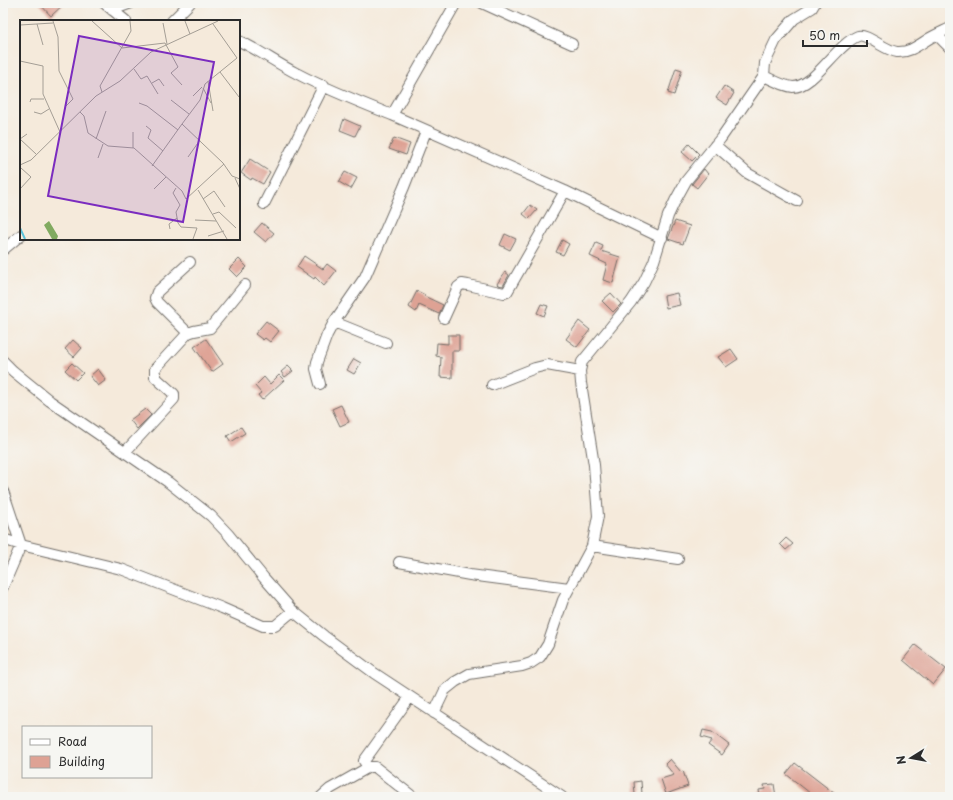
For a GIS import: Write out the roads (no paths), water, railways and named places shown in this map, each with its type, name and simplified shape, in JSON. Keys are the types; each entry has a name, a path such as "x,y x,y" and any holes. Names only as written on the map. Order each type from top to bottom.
{"street":[{"path":"108,6 131,3"},
{"path":"173,20 190,3"},
{"path":"392,115 456,3"},
{"path":"482,3 572,44"},
{"path":"434,713 445,690 455,682 469,674 522,666 531,663 540,657 548,644 563,600 592,546 598,516 594,465 580,371 582,362 627,308 644,282 654,261 668,216 675,200 686,181 741,111 764,76 765,63 776,40 794,19 812,8 815,3"},
{"path":"108,6 125,20"},
{"path":"764,76 786,85 794,87 799,86 815,74 845,44 860,35 897,52 911,50 950,28"},
{"path":"937,35 950,48"},
{"path":"240,41 254,48 285,67 426,131 565,191 662,238"},
{"path":"264,204 324,85"},
{"path":"320,384 316,369 317,362 327,335 364,277 404,187 426,131"},
{"path":"715,145 747,173 797,201"},
{"path":"444,318 458,287 462,284 504,293 506,292 565,191"},
{"path":"3,250 20,236"},
{"path":"188,333 157,302 155,298 157,292 190,262"},
{"path":"125,452 174,399 174,394 155,377 155,369 188,333 210,328 245,285"},
{"path":"334,322 386,343"},
{"path":"3,361 50,401 168,482 211,516 293,611 324,636 374,673 562,797"},
{"path":"492,385 535,368 547,365 580,371"},
{"path":"3,491 21,545 3,587"},
{"path":"3,539 21,545 121,569 215,605 263,626 276,626 293,611"},
{"path":"592,546 678,559"},
{"path":"399,562 470,575 569,588"},
{"path":"368,767 364,761 410,697"},
{"path":"321,797 330,789 368,767 375,767 413,797"}]}
